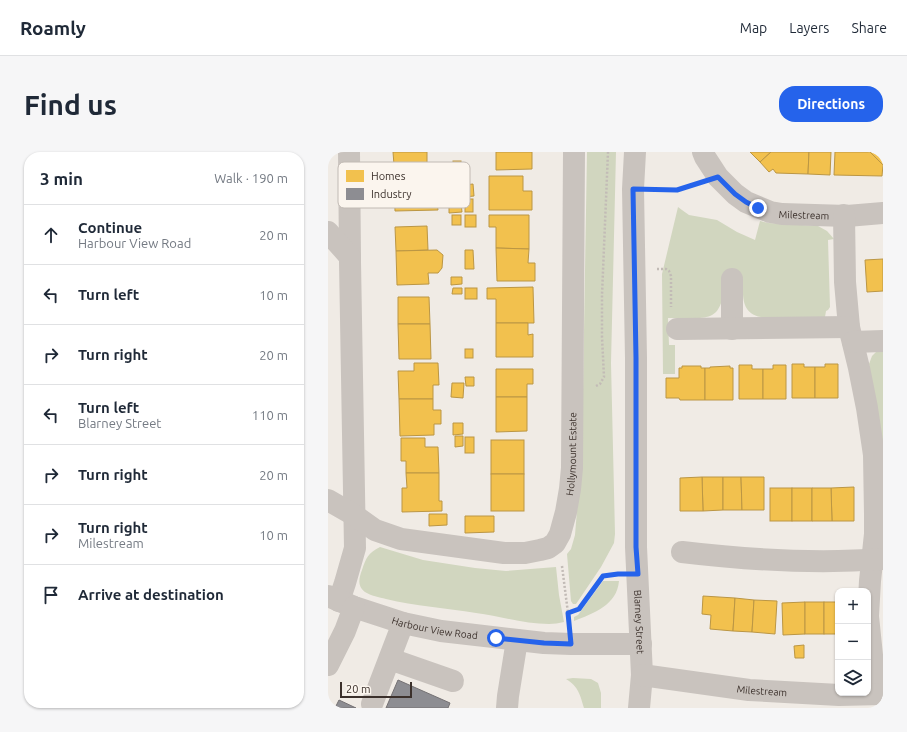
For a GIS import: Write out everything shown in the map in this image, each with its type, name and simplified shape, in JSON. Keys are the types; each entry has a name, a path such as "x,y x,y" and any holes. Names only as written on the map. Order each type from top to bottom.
{"street":[{"path":"349,152 349,162"},
{"name":"Hollymount Estate","path":"555,543 560,534 564,519 570,489 572,468 574,152"},
{"name":"Blarney Street","path":"635,152 633,189 636,358 636,547 642,676 640,708"},
{"name":"Milestream","path":"703,152 718,177 735,194 746,202 770,212 782,214 856,216 883,213"},
{"path":"328,665 344,631 340,601 355,548 350,208"},
{"path":"844,215 845,282 851,335 868,408 874,455 875,514 878,560 870,582 868,616 880,694"},
{"path":"328,232 350,257"},
{"path":"732,279 732,328"},
{"path":"674,322 732,328 851,335 883,341"},
{"path":"328,500 354,515 375,530 401,539 504,553 525,553 548,548 555,543"},
{"path":"682,552 783,560 878,560"},
{"name":"Harbour View Road","path":"340,601 403,623 441,631 544,643 641,644"},
{"path":"372,704 403,623"},
{"path":"507,708 517,640"},
{"path":"390,659 453,681"},
{"name":"Milestream","path":"642,676 749,690 839,695 880,694"}],"path":[{"path":"572,398 600,384 604,377 602,295 608,152"},
{"path":"633,189 677,190 718,177"},
{"path":"656,269 666,269 669,271 671,276 674,322"},
{"path":"555,543 561,558 571,644"},
{"path":"568,613 579,609 603,576 638,574"}],"green space":[{"path":"587,152 616,152 611,363 615,534 614,543 601,567 576,604 573,604 571,601 567,554 571,549 575,535 582,449"},
{"path":"678,207 689,215 717,220 737,232 755,240 760,221 768,223 818,226 827,231 834,239 828,240 830,307 826,311 825,317 761,317 754,315 749,311 744,302 743,278 722,300 720,306 711,316 702,318 668,318 669,345 675,345 675,374 663,374 662,274"},
{"path":"876,352 883,352 883,451 869,364 872,356"},
{"path":"380,547 423,560 475,568 506,571 556,567 564,622 555,624 531,623 485,614 386,599 365,592 362,590 359,582 360,576 368,556"},
{"path":"603,581 619,581 614,596 603,607 574,621 574,617 578,615"},
{"path":"566,679 591,679 598,683 601,693 601,708 584,708 576,688"}],"building: Homes":[{"path":"393,152 427,152 427,162 394,162"},
{"path":"496,152 532,152 532,169 496,170"},
{"path":"750,152 771,152 760,162"},
{"path":"771,152 809,152 808,174 776,173 773,169 769,172 760,162"},
{"path":"809,152 831,152 830,175 808,174"},
{"path":"835,152 870,152 883,165 882,176 834,175"},
{"path":"870,152 883,152 883,165"},
{"path":"489,176 523,176 523,191 532,191 532,210 489,210"},
{"path":"470,184 473,184 474,196 470,196"},
{"path":"470,199 473,199 473,212 465,212 465,208 470,208"},
{"path":"395,208 438,208 438,210 395,211"},
{"path":"449,208 462,208 462,212 449,213"},
{"path":"452,215 461,215 461,225 452,225"},
{"path":"465,215 476,215 476,227 465,227"},
{"path":"489,215 529,215 529,249 496,248 496,227 489,227"},
{"path":"427,226 428,250 396,251 395,227"},
{"path":"496,248 529,249 528,263 535,263 535,281 497,281"},
{"path":"437,250 443,255 442,268 438,273 428,273 429,284 397,285 396,251"},
{"path":"465,250 473,250 474,269 465,269"},
{"path":"883,259 883,291 867,292 865,260"},
{"path":"451,277 462,277 462,284 451,285"},
{"path":"533,287 534,323 496,323 496,299 487,299 487,288"},
{"path":"453,288 462,288 462,294 452,294"},
{"path":"465,288 477,288 477,299 465,299"},
{"path":"398,297 429,297 430,324 398,324"},
{"path":"496,323 528,323 528,335 533,334 533,357 496,357"},
{"path":"398,324 430,324 431,359 399,359"},
{"path":"465,349 473,349 473,358 465,358"},
{"path":"414,363 438,363 439,385 433,385 433,399 399,399 398,371 414,371"},
{"path":"792,364 804,364 804,367 815,367 815,398 792,398"},
{"path":"825,364 838,364 838,398 815,398 815,367 825,367"},
{"path":"739,365 752,365 752,369 763,369 763,399 739,399"},
{"path":"773,365 786,365 786,399 763,399 763,369 773,369"},
{"path":"682,366 701,366 701,368 705,368 705,400 680,400 679,398 666,398 666,378 679,378 679,368 682,368"},
{"path":"730,366 730,368 733,368 733,400 705,400 705,368"},
{"path":"496,369 533,369 533,384 527,384 527,397 496,397"},
{"path":"465,377 474,377 474,386 466,386"},
{"path":"452,383 464,383 463,398 451,397"},
{"path":"496,397 527,397 527,431 496,432"},
{"path":"399,399 433,399 433,410 441,410 441,424 434,424 434,435 400,436"},
{"path":"453,423 463,423 463,434 453,435"},
{"path":"455,436 463,436 463,446 455,447"},
{"path":"465,437 474,437 474,453 465,453"},
{"path":"401,438 425,438 425,447 438,447 439,473 406,473 406,461 401,461"},
{"path":"491,440 524,440 524,474 491,474"},
{"path":"406,473 439,473 439,501 442,501 442,511 402,512 402,488 407,488"},
{"path":"491,474 524,474 524,511 491,511"},
{"path":"702,477 723,477 723,510 703,511"},
{"path":"702,477 703,511 680,511 680,478"},
{"path":"723,477 741,477 742,510 723,510"},
{"path":"741,477 764,477 764,510 742,510"},
{"path":"854,487 854,521 832,521 831,488"},
{"path":"770,488 792,488 792,521 770,521"},
{"path":"792,488 812,488 812,521 792,521"},
{"path":"812,488 831,488 832,521 812,521"},
{"path":"429,514 447,514 447,525 429,526"},
{"path":"465,516 494,516 494,532 465,533"},
{"path":"703,596 735,598 733,631 710,629 711,615 702,614"},
{"path":"735,598 754,600 752,632 733,631"},
{"path":"754,600 777,601 775,634 752,632"},
{"path":"805,602 805,634 783,635 782,603"},
{"path":"805,602 824,602 824,634 805,634"},
{"path":"824,602 835,602 835,634 824,634"},
{"path":"804,645 804,658 795,658 794,646"}],"building: Industry":[{"path":"398,680 450,703 448,708 386,708"},
{"path":"339,700 356,708 335,708"}],"route":[{"path":"496,638 571,644 568,613 579,609 597,582 603,576 638,574 636,547 636,358 633,189 677,190 718,177 735,194 758,208"}]}
